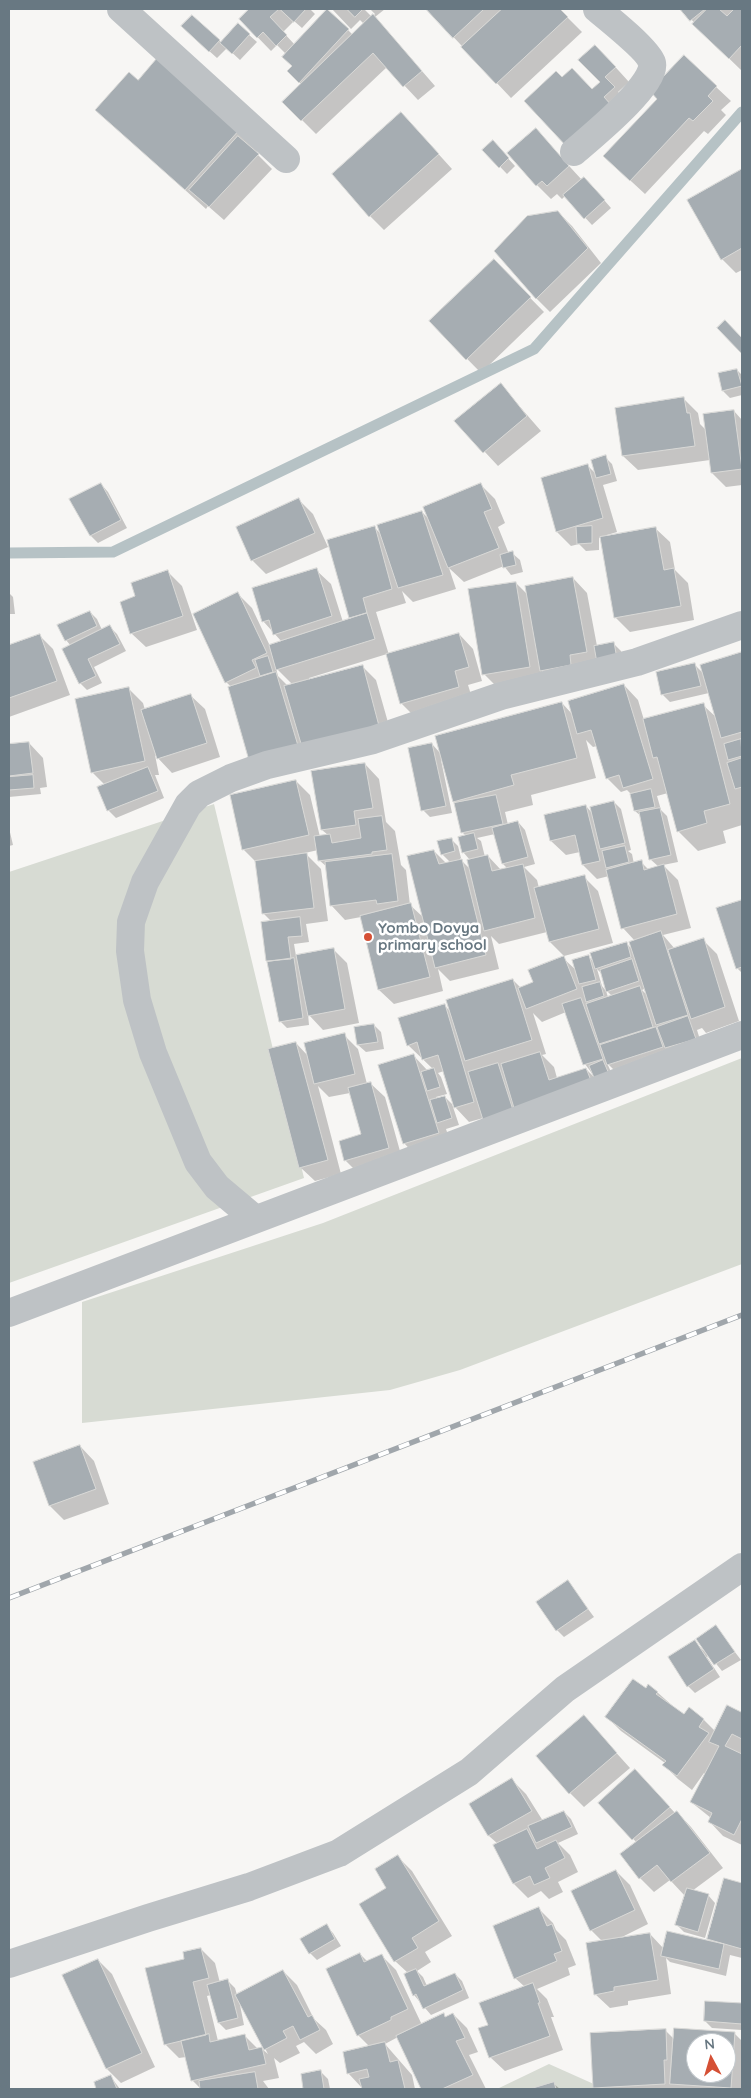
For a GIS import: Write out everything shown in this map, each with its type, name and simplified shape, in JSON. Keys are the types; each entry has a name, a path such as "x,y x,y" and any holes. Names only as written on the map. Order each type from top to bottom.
{"street":[{"path":"122,9 286,159"},
{"path":"574,152 629,102 644,84 651,71 652,63 647,56 631,38 597,9"},
{"path":"255,1219 217,1187 198,1162 153,1053 137,1000 130,951 131,922 146,882 188,805 200,794 231,778 267,765 373,740 501,696 637,662 742,625"},
{"path":"9,1314 742,1035"},
{"path":"9,1964 249,1887 340,1853 470,1772 565,1689 742,1567"}],"shaded area":[{"path":"214,804 304,1178 9,1283 9,872"},
{"path":"742,1058 742,1264 460,1370 390,1390 82,1423 82,1302 323,1223"},
{"path":"549,2064 605,2089 497,2089"}],"building":[{"path":"249,9 279,9 270,17 287,35 276,46 263,32 257,38 239,19"},
{"path":"280,9 306,9 294,22"},
{"path":"327,9 349,29 299,83 287,71 292,66 282,57"},
{"path":"347,9 363,9 355,17"},
{"path":"426,9 484,9 453,38"},
{"path":"502,9 560,9 568,17 496,84 461,47"},
{"path":"680,9 705,9 690,21"},
{"path":"707,9 719,9 727,16 734,9 742,9 742,45 729,59 692,24"},
{"path":"373,14 422,71 403,87 373,53 301,121 282,102"},
{"path":"192,15 220,40 209,52 181,26"},
{"path":"238,23 250,34 232,54 220,43"},
{"path":"595,45 616,67 605,77 615,87 604,97 612,106 567,147 524,101 556,71 562,77 572,68 592,89 600,82 578,60"},
{"path":"684,55 717,86 708,96 713,101 693,121 689,118 630,181 603,156 657,99 650,91"},
{"path":"159,56 241,128 185,190 95,110 129,72 138,80"},
{"path":"401,112 439,154 369,217 332,174"},
{"path":"536,128 569,166 547,186 542,181 536,186 507,153"},
{"path":"238,136 259,154 209,207 189,190"},
{"path":"493,140 509,158 499,168 482,150"},
{"path":"742,169 742,248 721,260 687,200"},
{"path":"584,177 605,200 584,219 563,195"},
{"path":"558,211 588,248 536,299 494,251 527,216"},
{"path":"494,259 531,297 466,360 429,321"},
{"path":"725,320 742,338 742,354 717,328"},
{"path":"737,369 742,386 722,391 718,373"},
{"path":"501,383 527,416 483,453 454,421"},
{"path":"684,397 687,413 690,413 695,446 622,456 615,408"},
{"path":"734,410 742,469 711,473 703,414"},
{"path":"606,455 611,474 596,478 591,460"},
{"path":"588,464 603,518 556,532 541,478"},
{"path":"101,483 121,520 90,536 69,499"},
{"path":"481,483 492,509 484,512 499,548 448,568 423,507"},
{"path":"299,498 315,533 251,561 236,527"},
{"path":"422,511 443,575 398,588 377,525"},
{"path":"375,526 392,589 363,598 367,613 349,618 327,540"},
{"path":"592,526 592,543 577,544 576,527"},
{"path":"656,527 664,570 674,568 681,606 614,618 600,537"},
{"path":"513,551 516,565 503,568 500,555"},
{"path":"317,568 332,616 273,635 269,620 262,622 252,588"},
{"path":"168,570 183,616 130,634 120,602 135,596 131,583"},
{"path":"573,577 587,652 570,655 571,665 540,671 525,586"},
{"path":"516,582 530,667 482,675 468,589"},
{"path":"238,592 267,653 252,660 256,668 225,683 193,614"},
{"path":"90,611 97,626 65,641 57,625"},
{"path":"367,613 375,639 276,670 269,645"},
{"path":"110,625 120,644 88,659 96,676 79,684 62,649"},
{"path":"459,633 469,667 455,671 459,687 400,704 386,654"},
{"path":"40,634 57,681 9,698 9,645"},
{"path":"614,642 617,659 597,663 594,646"},
{"path":"742,652 742,732 721,738 700,665"},
{"path":"268,656 273,672 260,676 255,660"},
{"path":"695,663 701,686 661,695 656,672"},
{"path":"363,665 379,726 302,747 284,686"},
{"path":"276,672 299,749 250,764 228,687"},
{"path":"624,684 653,779 623,788 619,775 606,779 591,730 577,734 568,701"},
{"path":"129,687 145,761 91,773 75,699"},
{"path":"191,694 207,743 157,759 141,710"},
{"path":"562,702 577,758 511,775 514,785 453,802 435,736"},
{"path":"704,703 730,804 704,811 707,823 677,832 657,757 653,758 643,719"},
{"path":"741,739 742,756 728,760 724,744"},
{"path":"29,742 33,773 9,776 9,744"},
{"path":"432,743 446,806 421,811 408,748"},
{"path":"742,758 742,787 735,789 727,763"},
{"path":"365,763 373,808 354,811 356,825 321,830 311,771"},
{"path":"148,767 158,791 107,811 97,787"},
{"path":"33,775 34,788 9,790 9,777"},
{"path":"296,780 309,835 242,850 230,795"},
{"path":"651,789 655,807 634,811 630,794"},
{"path":"496,795 503,824 461,833 454,803"},
{"path":"614,801 625,843 600,849 590,807"},
{"path":"586,805 600,861 582,865 575,835 550,841 544,815"},
{"path":"660,808 671,855 649,860 639,812"},
{"path":"382,816 387,850 372,852 372,854 318,861 314,836 330,834 332,843 361,838 358,819"},
{"path":"518,821 528,857 502,864 492,828"},
{"path":"474,833 478,849 462,853 458,837"},
{"path":"452,838 455,851 441,855 437,841"},
{"path":"625,846 629,862 606,868 602,851"},
{"path":"434,850 439,864 462,859 486,955 435,968 407,856"},
{"path":"307,853 314,908 262,914 255,861"},
{"path":"392,854 398,901 377,904 376,900 330,906 325,862"},
{"path":"488,855 492,871 523,864 535,918 484,931 467,860"},
{"path":"642,860 644,870 664,864 677,914 621,929 606,870"},
{"path":"585,875 599,929 549,942 534,888"},
{"path":"742,900 742,967 736,969 716,908"},
{"path":"411,903 430,977 378,990 360,916"},
{"path":"300,917 302,936 288,937 291,959 266,961 261,922"},
{"path":"661,931 688,1015 656,1025 629,942"},
{"path":"704,938 725,1007 691,1019 668,950"},
{"path":"627,942 631,957 595,969 590,953"},
{"path":"334,948 345,1009 308,1016 296,955"},
{"path":"589,955 596,980 579,984 572,960"},
{"path":"564,956 577,989 526,1009 518,988 533,982 528,970"},
{"path":"294,958 303,1018 279,1022 267,962"},
{"path":"632,959 639,981 606,992 600,970"},
{"path":"513,979 532,1040 465,1061 446,1000"},
{"path":"600,982 604,996 586,1002 582,987"},
{"path":"640,986 653,1027 599,1044 586,1004"},
{"path":"581,998 603,1059 583,1065 562,1004"},
{"path":"445,1004 474,1102 454,1108 438,1055 422,1060 417,1042 407,1046 398,1018"},
{"path":"688,1016 696,1039 665,1048 657,1027"},
{"path":"374,1024 378,1042 357,1045 354,1027"},
{"path":"656,1027 663,1047 607,1065 600,1045"},
{"path":"345,1033 355,1074 314,1084 304,1043"},
{"path":"296,1042 328,1160 299,1168 268,1049"},
{"path":"540,1052 549,1080 586,1068 592,1083 514,1108 501,1064"},
{"path":"414,1054 439,1133 403,1144 378,1065"},
{"path":"603,1060 609,1074 595,1080 589,1066"},
{"path":"498,1063 513,1110 483,1120 468,1072"},
{"path":"434,1068 440,1087 427,1091 421,1072"},
{"path":"371,1082 389,1148 344,1161 339,1141 361,1134 348,1088"},
{"path":"445,1096 452,1118 437,1123 430,1100"},
{"path":"80,1445 96,1489 49,1506 33,1462"},
{"path":"568,1580 588,1609 556,1631 536,1602"},
{"path":"716,1625 735,1652 714,1665 696,1639"},
{"path":"695,1640 714,1669 687,1687 668,1657"},
{"path":"633,1679 646,1688 648,1684 658,1692 656,1694 684,1714 689,1707 704,1719 699,1727 709,1733 677,1776 662,1765 666,1761 605,1717"},
{"path":"727,1705 741,1712 742,1709 742,1739 732,1734 725,1746 742,1754 742,1819 734,1835 708,1822 712,1813 690,1802 719,1746 709,1742"},
{"path":"584,1715 617,1753 569,1794 536,1756"},
{"path":"635,1769 670,1807 632,1840 598,1803"},
{"path":"512,1778 532,1811 488,1836 469,1804"},
{"path":"564,1811 572,1827 536,1843 528,1826"},
{"path":"677,1811 710,1853 671,1882 657,1865 639,1879 620,1854"},
{"path":"527,1829 537,1849 556,1840 565,1858 545,1868 550,1878 534,1885 530,1876 513,1884 493,1845"},
{"path":"398,1855 439,1921 412,1938 418,1948 394,1962 359,1904 386,1888 375,1869"},
{"path":"616,1870 635,1910 590,1931 571,1891"},
{"path":"724,1878 742,1883 742,1949 707,1939"},
{"path":"687,1888 709,1894 698,1932 675,1925"},
{"path":"539,1907 547,1926 552,1924 562,1951 554,1954 557,1961 514,1979 493,1926"},
{"path":"327,1924 335,1939 309,1954 300,1939"},
{"path":"667,1931 724,1944 719,1969 661,1956"},
{"path":"650,1933 658,1980 614,1987 614,1991 594,1995 586,1943"},
{"path":"201,1948 209,1978 193,1982 206,2035 164,2045 145,1968 184,1959 183,1952"},
{"path":"360,1953 364,1962 382,1954 408,2009 391,2017 391,2020 357,2036 326,1969"},
{"path":"98,1959 142,2053 106,2069 62,1975"},
{"path":"416,1969 424,1986 455,1973 463,1990 423,2009 416,1994 413,1996 404,1974"},
{"path":"283,1970 308,2017 312,2015 320,2030 300,2040 293,2026 283,2031 287,2038 264,2050 235,1995"},
{"path":"228,1979 238,2018 218,2023 207,1985"},
{"path":"533,1983 550,2036 489,2058 478,2028 488,2025 479,2003"},
{"path":"705,2001 742,2003 742,2024 704,2021"},
{"path":"444,2013 445,2017 453,2013 465,2038 456,2041 473,2075 442,2089 421,2089 396,2036"},
{"path":"674,2028 735,2032 686,2033 686,2083 731,2083 731,2088 670,2084"},
{"path":"666,2029 667,2060 664,2060 665,2084 593,2088 590,2033"},
{"path":"209,2034 210,2042 245,2034 249,2050 262,2047 266,2064 191,2081 181,2041"},
{"path":"385,2042 390,2062 398,2060 405,2089 362,2089 359,2079 369,2077 367,2069 347,2074 343,2052"},
{"path":"321,2070 324,2089 303,2089 301,2074"},
{"path":"255,2072 258,2089 200,2089 199,2081"},
{"path":"111,2075 117,2089 96,2089 94,2082"},
{"path":"554,2082 556,2089 530,2089"}],"waterway":[{"path":"9,553 113,552 534,349 742,112"}],"railway":[{"path":"9,1598 742,1315"}],"place":[{"name":"Yombo Dovya primary school","path":"368,937"}]}
